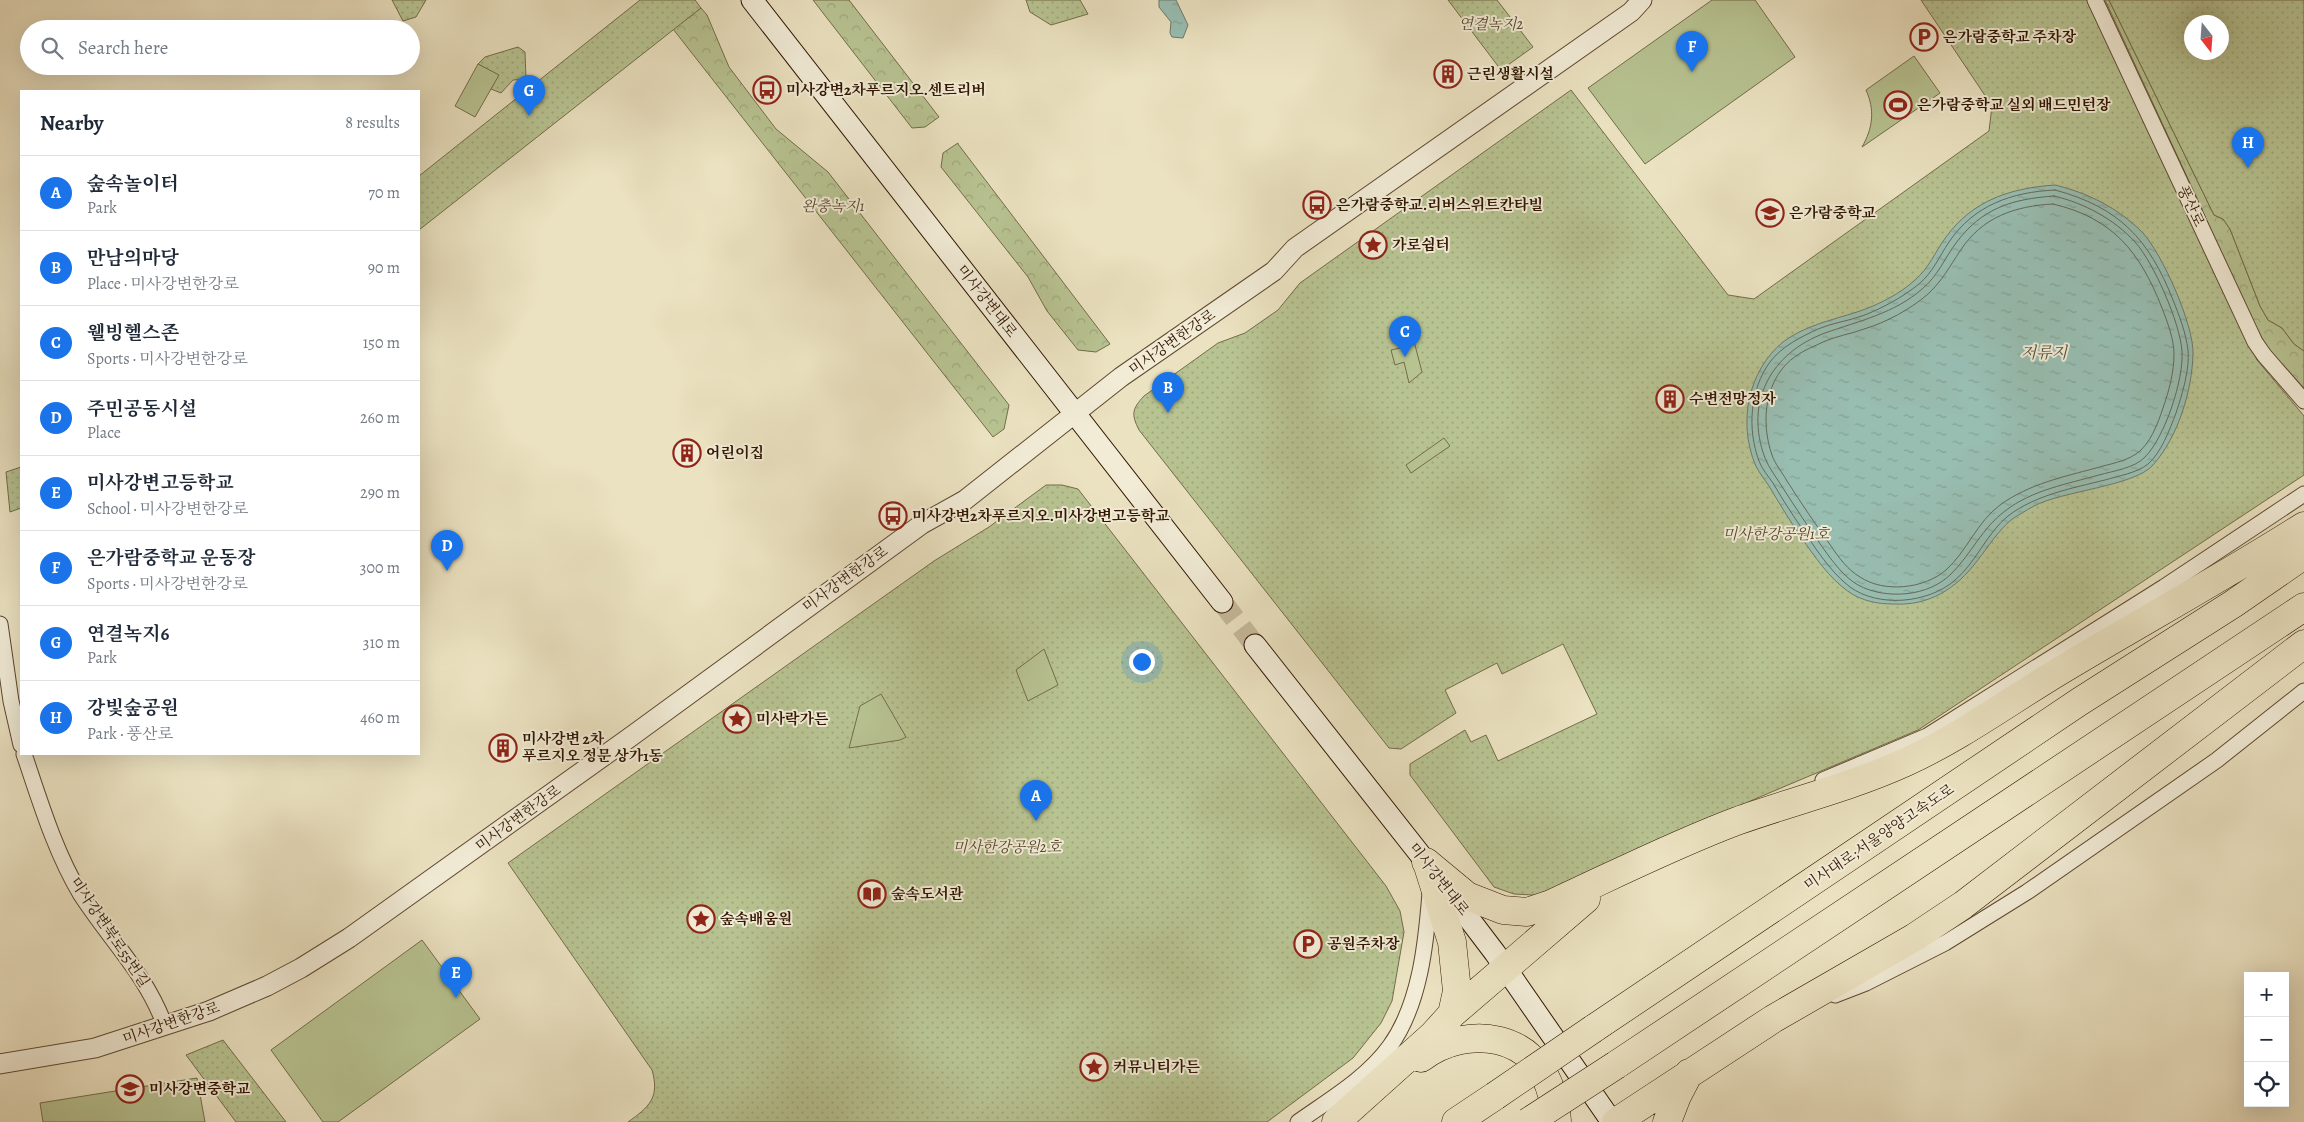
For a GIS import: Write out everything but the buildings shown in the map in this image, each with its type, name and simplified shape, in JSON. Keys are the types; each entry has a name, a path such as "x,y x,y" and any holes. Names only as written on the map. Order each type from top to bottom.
{"highway":[{"path":"1429,869 1466,896 1503,910 1518,913 1527,912 1551,904 1692,839 1738,821 1860,781 1906,762 1960,733 2016,697 2134,626 2232,571 2304,526"},
{"name":"미사대로;서울양양고속도로","path":"1456,1122 2071,707 2233,604 2304,555"},
{"path":"1528,1122 2304,607"},
{"path":"1616,1122 1773,1019 1915,937 1963,905 2304,644"},
{"path":"1429,869 1452,942 1457,991 1452,1014"},
{"path":"1337,1122 1433,1035 1452,1014 1576,906 1623,871"},
{"path":"1337,1122 1435,1048 1454,1040 1480,1037 1503,1041 1513,1045 1536,1062 1549,1085 1557,1122"},
{"path":"1667,1122 1677,1096 1690,1072"}],"main road":[{"name":"미사강변대로","path":"752,0 1222,602"},
{"name":"미사강변대로","path":"1255,645 1506,967 1612,1122"}],"street":[{"name":"미사강변한강로","path":"0,1064 95,1048 209,1011 267,986 301,968 349,938 637,732 922,524 965,500 1022,457 1121,377 1274,270 1295,248 1631,12 1642,0"},
{"name":"풍산로","path":"2095,0 2255,342 2304,401"},
{"path":"1692,839 1736,813 1833,776 1927,736 2164,587 2304,494"},
{"path":"0,624 11,701 20,741"},
{"path":"1773,1019 1866,983 1945,943 2027,892 2217,760 2304,691"},
{"name":"미사강변북로55번길","path":"24,755 40,802 69,872 82,895 147,985 165,1026"},
{"path":"1298,1122 1374,1064 1389,1048 1401,1029 1410,1010 1428,921 1429,869"}],"green space":[{"path":"392,0 426,0 416,17 402,20"},
{"path":"640,0 695,0 701,8 420,229 420,175"},
{"path":"813,0 849,0 939,117 925,127 912,128"},
{"path":"1026,0 1080,0 1088,14 1051,25 1030,12"},
{"name":"연결녹지2","path":"1448,0 1497,0 1533,47 1501,70"},
{"path":"1712,0 1755,0 1795,57 1645,164 1588,88"},
{"name":"미사한강공원1호","path":"1921,0 2087,0 2257,360 2304,416 2304,475 1918,730 1729,810 1533,905 1533,895 1514,894 1494,887 1410,775 1410,764 1465,730 1471,742 1486,735 1498,761 1597,714 1563,644 1502,674 1497,663 1445,690 1456,713 1401,749 1389,748 1139,430 1134,416 1135,408 1144,396 1218,343 1245,333 1278,310 1300,283 1571,90 1728,295 1754,299 1989,131 1992,106"},
{"path":"2105,0 2109,0 2214,215 2223,219 2230,229 2260,306 2268,320 2282,328 2294,344 2304,351 2304,388 2269,350 2258,331 2235,285"},
{"path":"2109,0 2304,0 2304,351 2294,344 2282,328 2268,320 2260,306 2230,229 2223,219 2214,215"},
{"name":"완충녹지1","path":"701,8 707,15 729,67 776,129 828,172 1009,405 1004,429 993,437 673,29"},
{"path":"518,47 525,52 526,79 513,80 501,93 491,89 498,75 478,64 485,57"},
{"name":"은가람중학교 실외 배드민턴장","path":"1914,56 1940,93 1862,147 1869,133 1872,119 1871,105 1866,90"},
{"path":"478,64 499,75 475,117 455,106"},
{"path":"958,143 1110,344 1096,352 1078,350 1047,311 1028,277 941,167 943,153"},
{"path":"1410,326 1422,372 1409,383 1404,362 1395,365 1391,350 1400,348 1395,330"},
{"path":"1444,438 1450,446 1411,473 1406,465"},
{"path":"20,467 20,508 10,512 6,472"},
{"name":"미사한강공원2호","path":"1046,485 1062,485 1078,489 1386,886 1400,911 1404,932 1392,1001 1381,1023 1353,1058 1267,1122 628,1122 651,1101 655,1088 652,1070 508,863 934,561 989,527"},
{"path":"1044,649 1058,685 1028,701 1016,670"},
{"path":"881,694 906,737 900,740 849,748 860,706"},
{"path":"422,940 480,1019 338,1122 323,1122 271,1050"},
{"path":"223,1040 286,1122 236,1122 186,1055"},
{"path":"197,1078 205,1122 43,1122 40,1103"}],"water":[{"path":"1159,0 1176,0 1188,25 1183,38 1172,37 1170,33 1171,22 1159,7"},
{"name":"저류지","path":"2055,185 2079,192 2102,202 2133,223 2150,242 2167,272 2183,308 2192,341 2193,354 2190,383 2182,413 2170,441 2153,465 2144,472 2115,483 2046,501 2011,520 1997,534 1969,571 1941,594 1930,599 1906,604 1882,603 1859,598 1835,580 1823,567 1797,531 1756,467 1747,431 1747,415 1754,382 1761,367 1771,354 1791,336 1818,324 1872,306 1888,299 1909,285 1924,270 1957,224 1981,205 2008,193"}],"tunnel":[{"path":"1222,602 1255,645"}],"place":[{"name":"은가람중학교 주차장","path":"1924,37"},
{"name":"은가람중학교 운동장","path":"1692,72"},
{"name":"근린생활시설","path":"1448,74"},
{"name":"미사강변2차푸르지오.센트리버","path":"767,90"},
{"name":"은가람중학교 실외 배드민턴장","path":"1898,105"},
{"name":"연결녹지6","path":"529,116"},
{"name":"강빛숲공원","path":"2248,168"},
{"name":"은가람중학교.리버스위트칸타빌","path":"1317,205"},
{"name":"은가람중학교","path":"1770,213"},
{"name":"가로쉼터","path":"1373,245"},
{"name":"웰빙헬스존","path":"1405,357"},
{"name":"수변전망정자","path":"1670,399"},
{"name":"만남의마당","path":"1168,413"},
{"name":"어린이집","path":"687,453"},
{"name":"미사강변2차푸르지오.미사강변고등학교","path":"893,516"},
{"name":"주민공동시설","path":"447,571"},
{"name":"미사락가든","path":"737,719"},
{"name":"미사강변 2차 푸르지오 정문 상가1동","path":"503,748"},
{"name":"숲속놀이터","path":"1036,821"},
{"name":"숲속도서관","path":"872,894"},
{"name":"숲속배움원","path":"701,919"},
{"name":"공원주차장","path":"1308,944"},
{"name":"미사강변고등학교","path":"456,998"},
{"name":"커뮤니티가든","path":"1094,1067"},
{"name":"미사강변중학교","path":"130,1089"}]}
